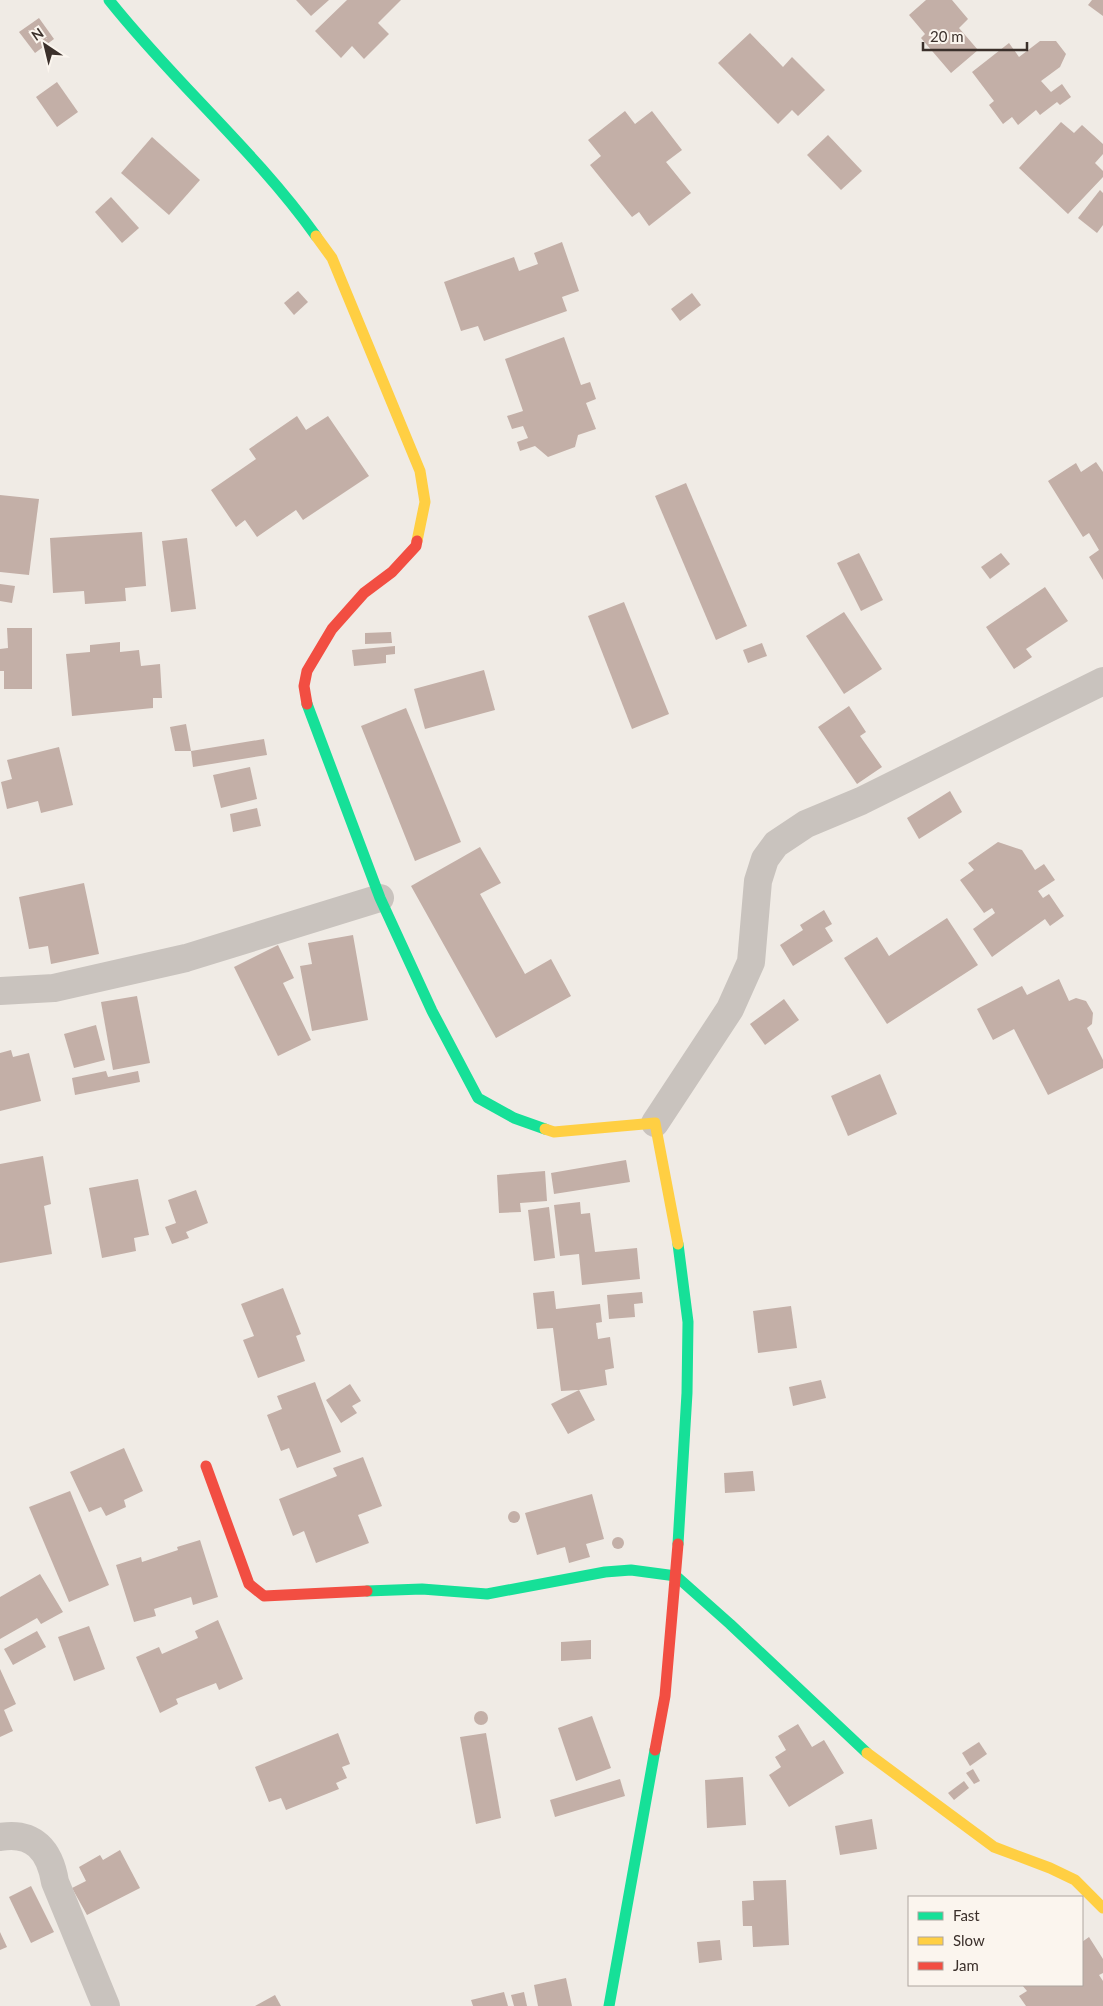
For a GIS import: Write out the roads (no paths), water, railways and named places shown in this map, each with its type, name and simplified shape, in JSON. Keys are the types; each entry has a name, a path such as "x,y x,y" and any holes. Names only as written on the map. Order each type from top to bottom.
{"street":[{"path":"109,0 141,40 290,200 332,258 420,471 425,502 416,546 392,572 364,593 332,628 307,671 304,686 308,706 380,898 432,1011 478,1098 514,1118 554,1132 655,1123"},
{"path":"609,2006 665,1696 676,1576 687,1393 688,1322 679,1252 655,1123 730,1009 751,962 758,881 765,859 776,844 806,824 862,801 1101,686"},
{"path":"0,991 54,988 186,958 380,898"},
{"path":"206,1466 249,1584 264,1596 422,1589 487,1594 605,1572 631,1570 676,1576 866,1752 994,1847 1050,1868 1075,1880 1103,1908"},
{"path":"0,1837 11,1835 30,1840 44,1849 52,1865 54,1882 106,2006"}]}
